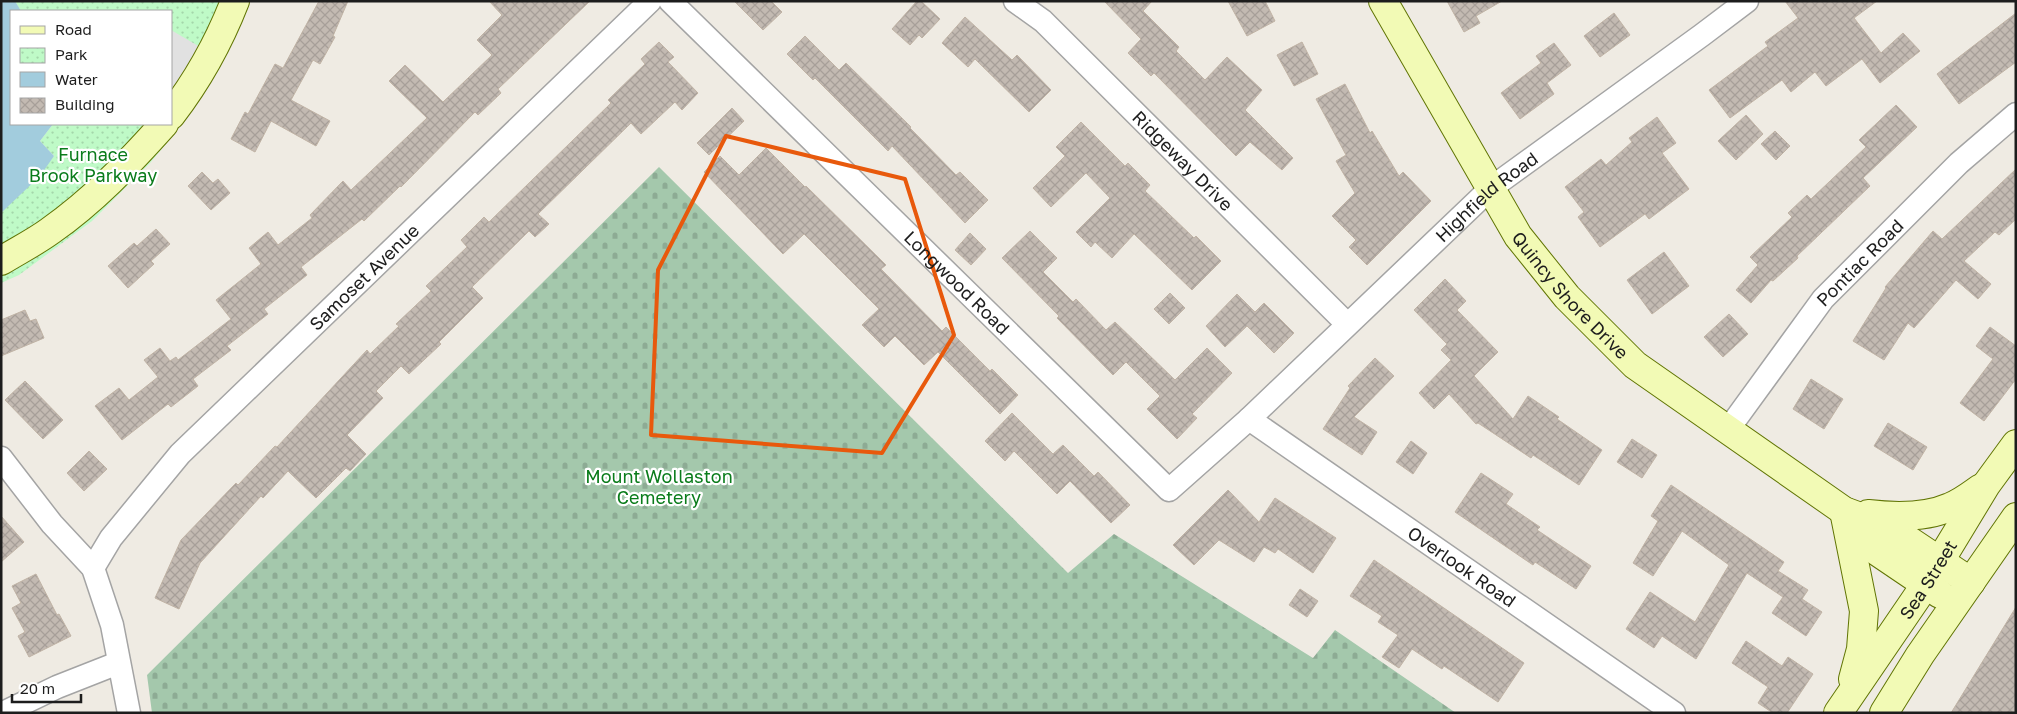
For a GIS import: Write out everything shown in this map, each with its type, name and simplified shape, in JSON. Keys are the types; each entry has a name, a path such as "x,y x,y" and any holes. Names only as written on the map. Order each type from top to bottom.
{"main road":[{"path":"172,114 202,69 226,24 235,1"},
{"name":"Quincy Shore Drive","path":"1383,1 1518,236 1567,297 1635,365 1844,511 1890,528 1971,582"},
{"path":"1,261 49,232 86,203 128,164 163,125"},
{"name":"Sea Street","path":"1843,704 1926,584 1938,561 1986,485 2016,444"},
{"path":"1843,704 1861,649 1864,611 1844,511 1887,516 1930,513 1951,507 1986,485"},
{"name":"Quincy Shore Drive","path":"1844,511 1869,546 1955,604"},
{"name":"Sea Street","path":"1884,713 1920,654 2016,517"}],"street":[{"name":"Samoset Avenue","path":"93,568 111,538 180,454 650,1"},
{"name":"Longwood Road","path":"670,1 1169,490 1249,419"},
{"name":"Ridgeway Drive","path":"1015,1 1043,21 1348,324"},
{"name":"Highfield Road","path":"1249,419 1491,188 1747,1"},
{"name":"Pontiac Road","path":"1727,431 1823,298 1959,163 2016,114"},
{"name":"Overlook Road","path":"1249,419 1674,713"},
{"path":"1,458 52,524 93,568 112,625 129,713"},
{"path":"3,713 56,687 118,663"}],"highlighted area":[{"path":"726,136 905,179 954,335 882,453 651,435 658,270"}],"green space":[{"name":"Furnace Brook Parkway","path":"15,1 248,1 227,52 206,89 175,133 150,163 92,221 19,275 1,283 1,213 54,156 40,141 52,125 172,125 172,10 20,10"},
{"name":"Mount Wollaston Cemetery","path":"659,167 1068,573 1114,534 1313,658 1335,630 1456,713 152,713 147,675"}],"shaded area":[{"path":"172,31 200,47 172,92"}],"water":[{"path":"1,1 15,1 20,10 10,10 10,125 52,125 40,141 54,156 40,176 1,213"}],"building":[{"path":"319,1 348,1 333,36 335,37 320,64 313,60 291,100 330,121 316,146 271,121 255,152 231,139 245,112 248,114 275,64 283,68"},
{"path":"489,1 590,1 498,89 501,93 478,115 475,112 401,187 364,221 362,219 301,267 307,275 264,309 268,314 227,346 231,350 193,379 198,386 171,407 168,404 122,440 95,406 119,388 129,400 158,377 144,360 160,348 170,361 176,357 178,360 231,319 216,300 261,264 249,248 268,232 278,245 312,218 310,215 343,181 351,190 427,118 389,81 405,65 443,102 492,55 477,40 502,15"},
{"path":"734,1 771,1 782,12 763,30"},
{"path":"917,1 921,1 940,19 922,38 919,35 910,45 892,29"},
{"path":"1104,1 1152,1 1143,11 1179,47 1176,51 1205,80 1227,57 1262,90 1245,110 1293,158 1282,170 1250,142 1236,156 1154,73 1151,76 1128,53 1141,39"},
{"path":"1228,1 1265,1 1275,21 1247,36"},
{"path":"1447,1 1502,1 1476,16 1480,23 1464,32"},
{"path":"1785,1 1877,1 1854,18 1881,53 1903,33 1920,51 1880,83 1862,59 1826,86 1815,72 1791,92 1782,80 1730,118 1709,90 1768,46 1765,42 1798,18"},
{"path":"1614,13 1630,35 1600,57 1584,36"},
{"path":"2016,13 2016,62 1959,104 1937,74"},
{"path":"965,17 1012,60 1017,55 1051,90 1029,112 975,59 968,67 942,43"},
{"path":"805,36 839,70 846,63 911,127 956,175 960,172 988,200 965,223 892,146 888,151 815,78 813,80 787,54"},
{"path":"659,42 674,57 668,62 698,93 682,110 675,102 641,134 631,123 538,214 549,224 535,237 529,231 472,287 483,298 439,342 441,344 409,374 401,366 376,391 383,398 347,435 366,454 350,471 346,468 316,498 288,471 263,498 261,496 200,563 179,609 155,598 181,540 236,483 238,485 275,446 277,447 367,350 370,354 399,326 396,324 431,291 426,286 467,247 461,240 484,217 489,222 611,103 608,100 645,64 641,59"},
{"path":"1302,42 1318,74 1294,86 1277,55"},
{"path":"1554,43 1571,65 1547,83 1554,94 1520,119 1501,93 1541,63 1536,56"},
{"path":"1345,84 1370,133 1372,131 1399,176 1403,172 1431,201 1367,265 1349,247 1356,240 1332,216 1355,193 1336,161 1346,155 1316,99"},
{"path":"1896,105 1917,127 1863,178 1870,186 1797,256 1798,258 1773,281 1771,280 1751,303 1736,290 1758,265 1750,257 1792,217 1788,213 1807,195 1811,199 1866,147 1859,140"},
{"path":"732,108 744,121 709,155 697,143"},
{"path":"1746,115 1763,134 1736,160 1718,141"},
{"path":"1657,117 1676,143 1662,153 1689,189 1649,219 1645,214 1600,247 1578,217 1584,212 1565,187 1601,159 1606,165 1632,142 1629,138"},
{"path":"1081,122 1125,166 1128,163 1150,185 1145,191 1221,261 1192,290 1134,234 1112,258 1095,242 1091,247 1076,232 1110,198 1086,173 1051,207 1033,188 1065,156 1056,147"},
{"path":"1775,131 1790,146 1776,160 1761,144"},
{"path":"766,148 886,265 881,269 942,331 946,327 990,371 992,369 1018,395 1000,414 938,352 924,365 895,336 884,347 862,325 879,309 804,234 783,254 704,172 720,156 739,175"},
{"path":"2016,169 2016,219 1999,235 1995,232 1964,261 1991,284 1978,299 1956,280 1914,328 1908,323 1884,360 1853,341 1885,287 1933,231 1942,239"},
{"path":"202,172 213,183 218,179 230,193 211,210 188,186"},
{"path":"156,229 170,244 151,261 154,264 128,288 108,266 134,243 137,246"},
{"path":"1030,231 1057,258 1043,272 1073,302 1076,299 1106,330 1115,322 1175,380 1207,348 1232,373 1192,414 1197,418 1177,439 1147,409 1160,396 1126,362 1113,375 1002,258"},
{"path":"970,233 986,249 971,265 955,250"},
{"path":"1664,252 1689,286 1652,314 1627,280"},
{"path":"1445,279 1466,301 1457,310 1498,352 1474,376 1513,419 1528,396 1602,450 1579,485 1533,455 1531,458 1478,423 1476,424 1449,394 1434,409 1419,393 1451,360 1441,350 1447,344 1414,310"},
{"path":"1170,293 1185,308 1169,324 1154,309"},
{"path":"1237,294 1255,312 1264,303 1294,333 1274,353 1247,326 1225,347 1206,326"},
{"path":"25,310 30,321 36,319 44,338 1,356 1,320"},
{"path":"1729,314 1748,334 1723,357 1704,337"},
{"path":"1990,327 2016,346 2016,379 1984,421 1960,403 1993,359 1976,346"},
{"path":"1375,358 1394,376 1354,417 1377,432 1362,455 1323,429 1350,388 1348,386"},
{"path":"1811,379 1843,399 1824,429 1793,409"},
{"path":"25,381 63,420 43,439 5,400"},
{"path":"1012,413 1053,454 1063,445 1094,476 1098,472 1130,505 1111,523 1070,481 1057,494 1014,451 1005,461 985,441"},
{"path":"1888,423 1927,447 1913,470 1874,446"},
{"path":"1632,439 1657,455 1642,478 1617,462"},
{"path":"1411,441 1427,453 1413,474 1396,462"},
{"path":"89,451 107,469 84,491 67,473"},
{"path":"1481,473 1513,494 1506,504 1540,527 1537,530 1591,566 1576,589 1535,562 1533,565 1455,512"},
{"path":"1671,485 1784,562 1778,571 1808,590 1802,599 1822,612 1806,636 1772,613 1783,597 1747,573 1696,659 1662,636 1654,648 1626,629 1650,592 1695,622 1729,565 1682,531 1653,576 1633,563 1658,521 1651,516"},
{"path":"1228,490 1259,522 1275,498 1336,538 1313,573 1278,549 1275,553 1264,547 1254,562 1219,540 1194,565 1173,545"},
{"path":"1,516 24,542 1,562"},
{"path":"1374,560 1524,663 1498,702 1444,666 1442,669 1412,649 1399,668 1382,657 1398,635 1378,622 1382,616 1350,596"},
{"path":"36,574 57,615 59,614 71,636 29,657 18,636 25,632 12,608 21,603 12,586"},
{"path":"1300,589 1318,601 1307,617 1289,605"},
{"path":"2016,607 2016,713 1951,713"},
{"path":"1746,641 1782,666 1788,657 1813,674 1787,713 1773,713 1758,703 1768,687 1732,663"}]}
